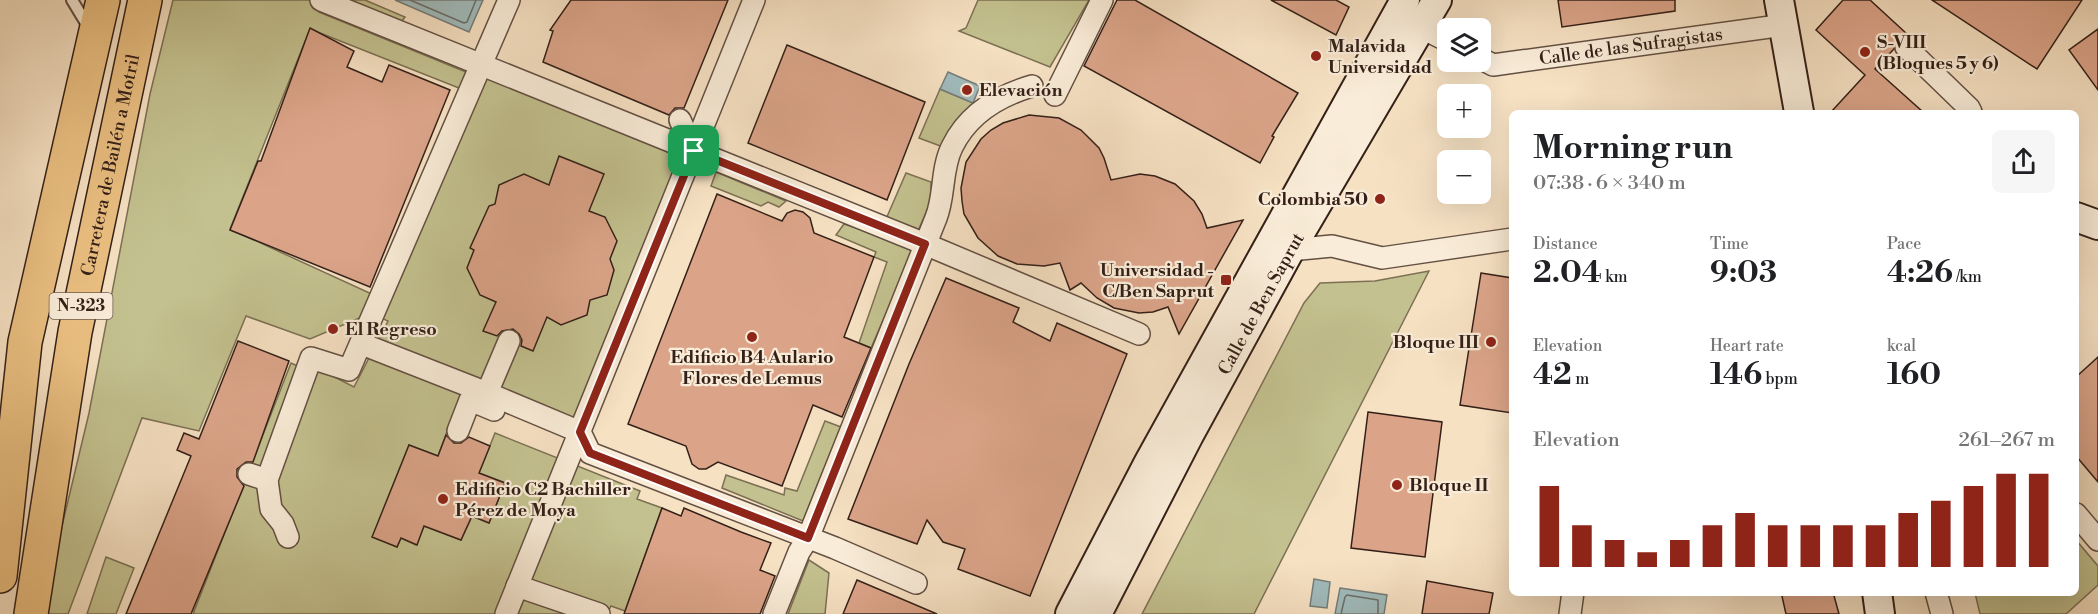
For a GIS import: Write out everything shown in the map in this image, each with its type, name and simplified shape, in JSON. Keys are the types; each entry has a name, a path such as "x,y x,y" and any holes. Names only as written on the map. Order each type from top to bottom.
{"main road":[{"name":"N-323","path":"0,576 26,342 103,0"},
{"name":"Carretera de Bailén a Motril","path":"31,614 75,332 145,0"}],"street":[{"path":"321,0 925,244 1139,334"},
{"path":"288,537 283,524 271,510 258,477 311,358 349,370 509,0"},
{"path":"506,614 754,0"},
{"path":"1055,95 1102,0"},
{"name":"Calle de Ben Saprut","path":"1070,614 1154,452 1405,0"},
{"name":"Calle de Ben Saprut","path":"1097,614 1189,435 1290,250 1437,0"},
{"path":"1781,12 1799,110"},
{"name":"Calle de las Sufragistas","path":"1491,64 1781,12"},
{"path":"1422,28 1437,36"},
{"path":"1906,47 1970,110"},
{"path":"774,614 799,552 808,538 938,214 951,148 986,105 1008,93 1032,86"},
{"path":"680,120 694,151"},
{"path":"2079,218 2098,225"},
{"path":"1290,250 1332,246 1382,258 1509,239"},
{"path":"487,393 509,341"},
{"path":"362,344 487,393 578,437 590,453 916,583"},
{"path":"458,431 470,400 578,437"},
{"path":"2079,518 2098,540"},
{"path":"517,586 599,614"},
{"path":"1570,614 1573,596"},
{"path":"1877,596 1880,614"},
{"path":"1937,596 1942,614"}],"lane":[{"path":"72,0 94,36"}],"shaded area":[{"path":"173,0 322,0 319,12 471,74 464,90 310,29 230,229 389,302 486,78 683,158 574,422 477,384 448,429 438,456 409,445 373,536 397,547 401,538 416,545 424,526 461,540 472,516 489,523 505,483 479,473 495,433 640,491 637,499 662,508 625,611 611,606 607,614 193,614 291,363 300,367 304,407 319,369 354,387 388,321 371,313 310,339 246,316 199,431 142,418 68,614 41,614 89,413 150,94"},
{"path":"350,0 365,0 405,17 401,22"},
{"path":"978,0 1089,0 1050,67 959,31 966,28"},
{"path":"940,89 973,103 970,110 951,128 943,147 919,138"},
{"path":"716,172 786,201 779,207 768,202 761,206 711,186"},
{"path":"906,173 931,182 931,201 918,231 886,219"},
{"path":"844,224 915,247 871,348 859,343 887,262 874,257 876,252 836,235"},
{"path":"1429,271 1254,614 1142,614 1304,303 1320,283 1375,281"},
{"path":"825,421 841,427 803,521 722,488 726,475 784,495 785,488 797,491"},
{"path":"2079,544 2098,566 2098,585 2066,614 1980,614 1976,596 2079,596"},
{"path":"106,557 134,568 116,614 87,614"},
{"path":"809,560 829,573 825,614 788,614"}],"water":[{"path":"395,0 483,0 469,32"},
{"path":"948,72 980,86 973,103 940,89"},
{"path":"1314,579 1330,582 1327,608 1310,606"},
{"path":"1340,588 1387,595 1384,614 1335,614"}],"building":[{"path":"571,0 728,0 684,108 675,108 669,115 543,62 553,31 550,30"},
{"path":"1117,0 1135,0 1298,93 1272,136 1274,137 1260,163 1084,66"},
{"path":"1271,0 1336,0 1349,7 1336,35"},
{"path":"1558,0 1675,0 1675,11 1562,27"},
{"name":"S-VIII (Bloques 5 y 6)","path":"1843,0 1870,0 1907,34 1896,39 1894,49 1875,69 1921,110 1833,110 1865,75 1816,30"},
{"path":"1932,0 2082,0 2037,69"},
{"path":"310,28 354,51 347,67 382,82 389,65 450,90 370,287 230,230 258,161 261,161"},
{"path":"2098,29 2098,90 2069,50"},
{"path":"787,45 925,102 887,200 748,143"},
{"path":"1029,115 1059,118 1081,130 1099,148 1111,180 1140,174 1155,176 1175,184 1194,201 1207,228 1243,220 1179,334 1168,307 1153,312 1139,313 1114,308 1097,298 1081,283 1070,290 1060,263 1044,266 1017,264 998,256 978,238 964,214 961,188 966,162 981,139 991,130 1003,123"},
{"path":"559,156 604,174 589,211 605,217 617,241 610,259 614,270 607,295 590,300 587,315 561,325 547,317 533,351 521,346 522,340 513,329 502,331 497,336 483,331 496,302 480,295 467,268 474,250 470,248 489,206 495,204 499,185 524,174 549,185"},
{"name":"Edificio B4 Aulario Flores de Lemus","path":"717,194 782,221 787,213 795,210 803,212 810,218 814,233 874,257 844,337 871,348 842,417 813,405 782,486 718,462 706,469 699,469 692,464 686,446 628,424"},
{"name":"Bloque III","path":"1481,273 1509,278 1509,413 1460,405"},
{"path":"946,278 1019,308 1013,322 1050,341 1057,323 1127,354 1030,596 958,569 965,549 943,542 927,520 917,544 848,519 909,364"},
{"path":"238,341 289,361 253,462 246,462 237,469 237,477 244,486 191,614 126,614 191,456 177,450 184,433 199,439"},
{"path":"2098,357 2098,482 2079,460 2079,374"},
{"name":"Bloque II","path":"1368,412 1442,422 1425,557 1351,548"},
{"name":"Edificio C2 Bachiller Pérez de Moya","path":"446,435 454,443 461,443 469,437 490,446 479,473 505,483 489,523 472,516 461,540 424,526 417,545 401,538 397,547 372,537 409,445 438,456"},
{"path":"662,508 681,516 684,508 771,543 760,570 775,576 760,614 624,614"},
{"path":"857,580 937,614 843,614"},
{"path":"1427,581 1493,593 1489,614 1422,614"},
{"path":"1782,596 1834,596 1839,614 1786,614"}],"place":[{"name":"S-VIII (Bloques 5 y 6)","path":"1865,52"},
{"name":"Malavida Universidad","path":"1316,56"},
{"name":"Elevación","path":"967,90"},
{"name":"Colombia 50","path":"1380,199"},
{"name":"Universidad - C/Ben Saprut","path":"1226,280"},
{"name":"El Regreso","path":"333,329"},
{"name":"Edificio B4 Aulario Flores de Lemus","path":"752,337"},
{"name":"Bloque III","path":"1491,342"},
{"name":"Bloque II","path":"1397,485"},
{"name":"Edificio C2 Bachiller Pérez de Moya","path":"443,499"}],"route":[{"path":"694,151 925,244 808,538 590,453 580,432 694,151"}]}
